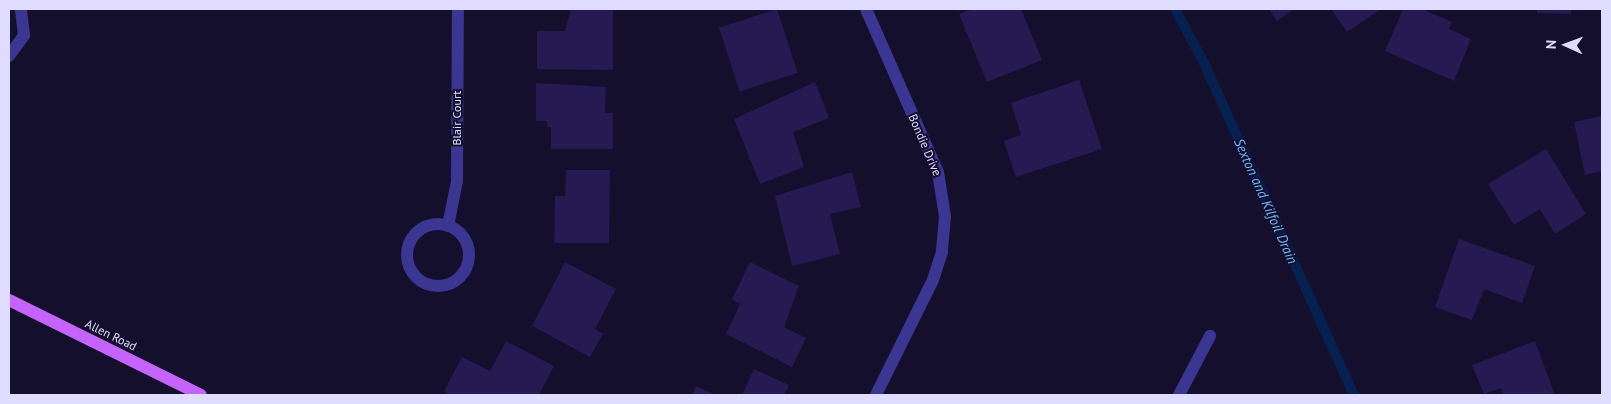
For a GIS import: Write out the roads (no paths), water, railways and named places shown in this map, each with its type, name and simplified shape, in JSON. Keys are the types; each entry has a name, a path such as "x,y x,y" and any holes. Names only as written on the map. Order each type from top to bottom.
{"main road":[{"name":"Allen Road","path":"9,300 201,395"}],"street":[{"path":"9,56 24,35 21,9"},
{"name":"Blair Court","path":"448,226 457,181 458,9"},
{"name":"Bondie Drive","path":"866,9 938,172 945,216 942,252 933,280 876,395"},
{"path":"429,226 448,226 464,239 469,259 451,284 430,286 409,265 409,246 429,226"},
{"path":"1179,395 1210,336"}],"waterway":[{"name":"Sexton and Kilfoil Drain","path":"1175,9 1204,63 1354,395"}]}
